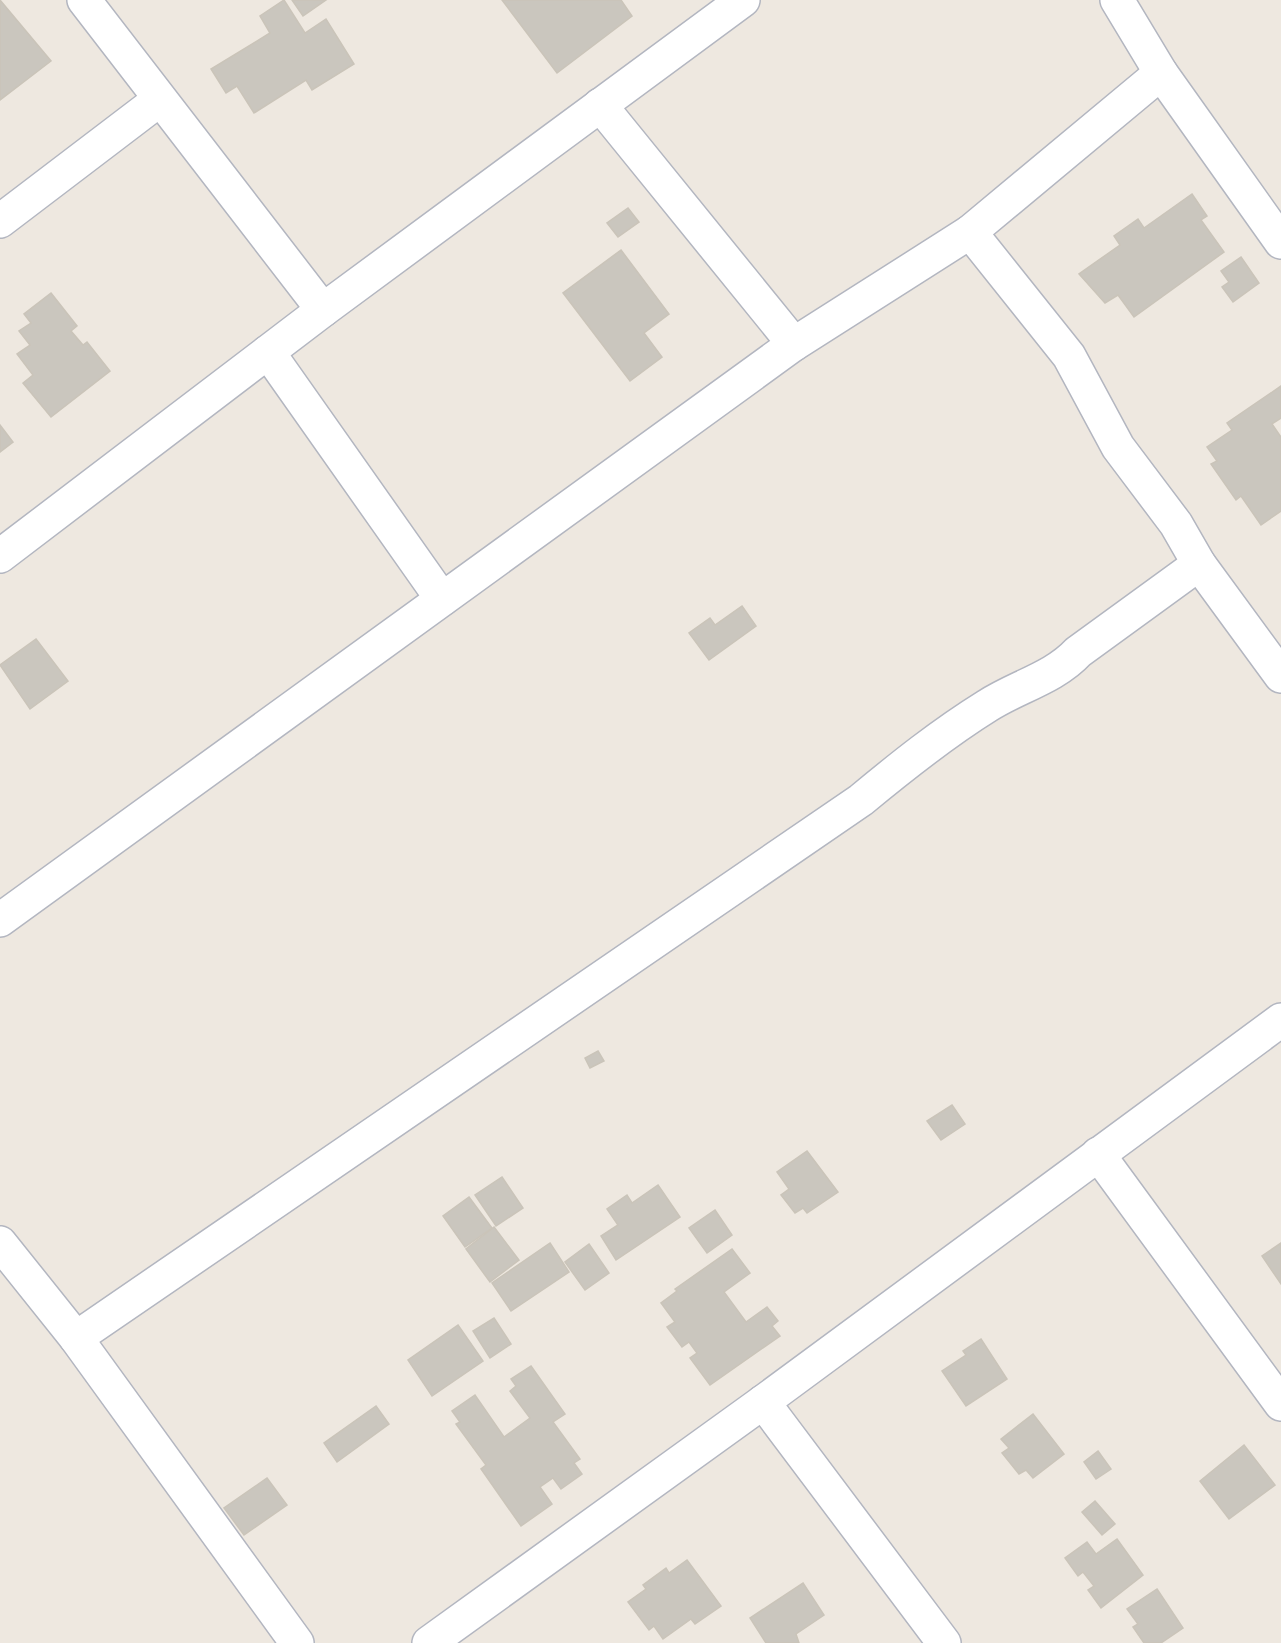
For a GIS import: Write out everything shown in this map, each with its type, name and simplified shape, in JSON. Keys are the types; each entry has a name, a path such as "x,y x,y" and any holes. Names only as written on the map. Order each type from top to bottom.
{"street":[{"path":"84,0 323,310"},
{"path":"0,556 323,310 743,0"},
{"path":"1117,0 1161,73 1281,242"},
{"path":"0,920 794,344 970,232 1161,73"},
{"path":"0,221 159,100"},
{"path":"600,105 794,344"},
{"path":"970,232 1069,356 1118,447 1176,524 1199,564 1281,675"},
{"path":"268,352 442,599"},
{"path":"76,1338 861,800 946,731 1004,695 1065,664 1077,652 1199,564"},
{"path":"429,1643 764,1402 1281,1020"},
{"path":"1098,1154 1281,1404"},
{"path":"0,1243 76,1338 297,1643"},
{"path":"764,1402 944,1643"}],"building":[{"path":"0,0 51,61 0,100"},
{"path":"284,0 305,33 326,19 354,64 312,90 306,80 254,113 237,86 226,93 211,69 270,33 260,16"},
{"path":"292,0 326,0 303,16"},
{"path":"502,0 621,0 632,16 557,73"},
{"path":"1192,194 1207,216 1201,220 1224,252 1134,317 1118,295 1105,303 1079,274 1120,245 1114,236 1138,219 1144,228"},
{"path":"628,208 639,222 618,237 607,223"},
{"path":"621,250 669,314 644,333 662,357 630,381 563,293"},
{"path":"1241,257 1259,283 1233,302 1222,287 1229,282 1221,271"},
{"path":"51,293 77,326 71,331 83,345 87,342 110,371 51,417 23,383 33,375 17,354 30,345 19,331 31,323 24,314"},
{"path":"1281,386 1281,418 1272,424 1281,437 1281,511 1261,525 1241,496 1236,500 1211,464 1217,461 1207,447 1232,430 1227,423"},
{"path":"0,425 13,442 0,452"},
{"path":"742,606 756,626 709,660 689,633 710,618 715,625"},
{"path":"36,639 68,681 30,709 0,665"},
{"path":"598,1051 604,1061 590,1068 585,1058"},
{"path":"952,1105 965,1124 941,1140 927,1121"},
{"path":"807,1151 838,1192 807,1213 803,1208 795,1213 781,1195 789,1189 777,1172"},
{"path":"502,1177 523,1208 496,1226 475,1195"},
{"path":"658,1185 680,1217 616,1260 601,1236 618,1225 607,1209 627,1195 632,1203"},
{"path":"469,1197 492,1228 465,1247 443,1216"},
{"path":"715,1210 732,1235 707,1253 689,1228"},
{"path":"494,1227 519,1260 490,1282 466,1249"},
{"path":"550,1243 569,1272 511,1311 492,1283"},
{"path":"1281,1243 1281,1284 1262,1256"},
{"path":"589,1244 609,1273 585,1290 565,1262"},
{"path":"732,1249 750,1273 724,1292 746,1322 767,1307 778,1321 772,1326 780,1336 710,1385 690,1358 697,1353 689,1342 682,1347 667,1327 675,1322 661,1303 677,1291 675,1289"},
{"path":"494,1318 511,1344 490,1358 473,1331"},
{"path":"458,1325 483,1361 432,1396 408,1360"},
{"path":"981,1339 1007,1379 966,1406 942,1371 966,1355 963,1351"},
{"path":"531,1366 565,1414 553,1422 580,1459 574,1463 582,1474 561,1489 553,1478 540,1487 552,1504 521,1526 481,1469 486,1465 456,1424 460,1422 452,1411 475,1395 504,1437 530,1418 510,1391 516,1386 511,1379"},
{"path":"376,1406 389,1424 337,1462 324,1443"},
{"path":"1033,1414 1064,1454 1033,1478 1026,1470 1019,1474 1002,1453 1009,1448 1001,1439"},
{"path":"1244,1445 1275,1485 1229,1519 1200,1481"},
{"path":"1098,1451 1111,1469 1096,1479 1084,1462"},
{"path":"267,1478 287,1505 244,1535 224,1508"},
{"path":"1095,1501 1115,1524 1102,1535 1082,1512"},
{"path":"1117,1539 1143,1575 1101,1608 1088,1590 1094,1586 1083,1572 1078,1576 1065,1558 1087,1542 1096,1554"},
{"path":"687,1560 721,1606 695,1624 691,1619 663,1639 654,1626 649,1630 628,1602 646,1589 643,1585 666,1568 669,1573"},
{"path":"803,1583 824,1615 796,1634 799,1643 766,1643 750,1618"},
{"path":"1157,1589 1183,1628 1161,1643 1144,1643 1133,1627 1138,1624 1127,1609"}]}
